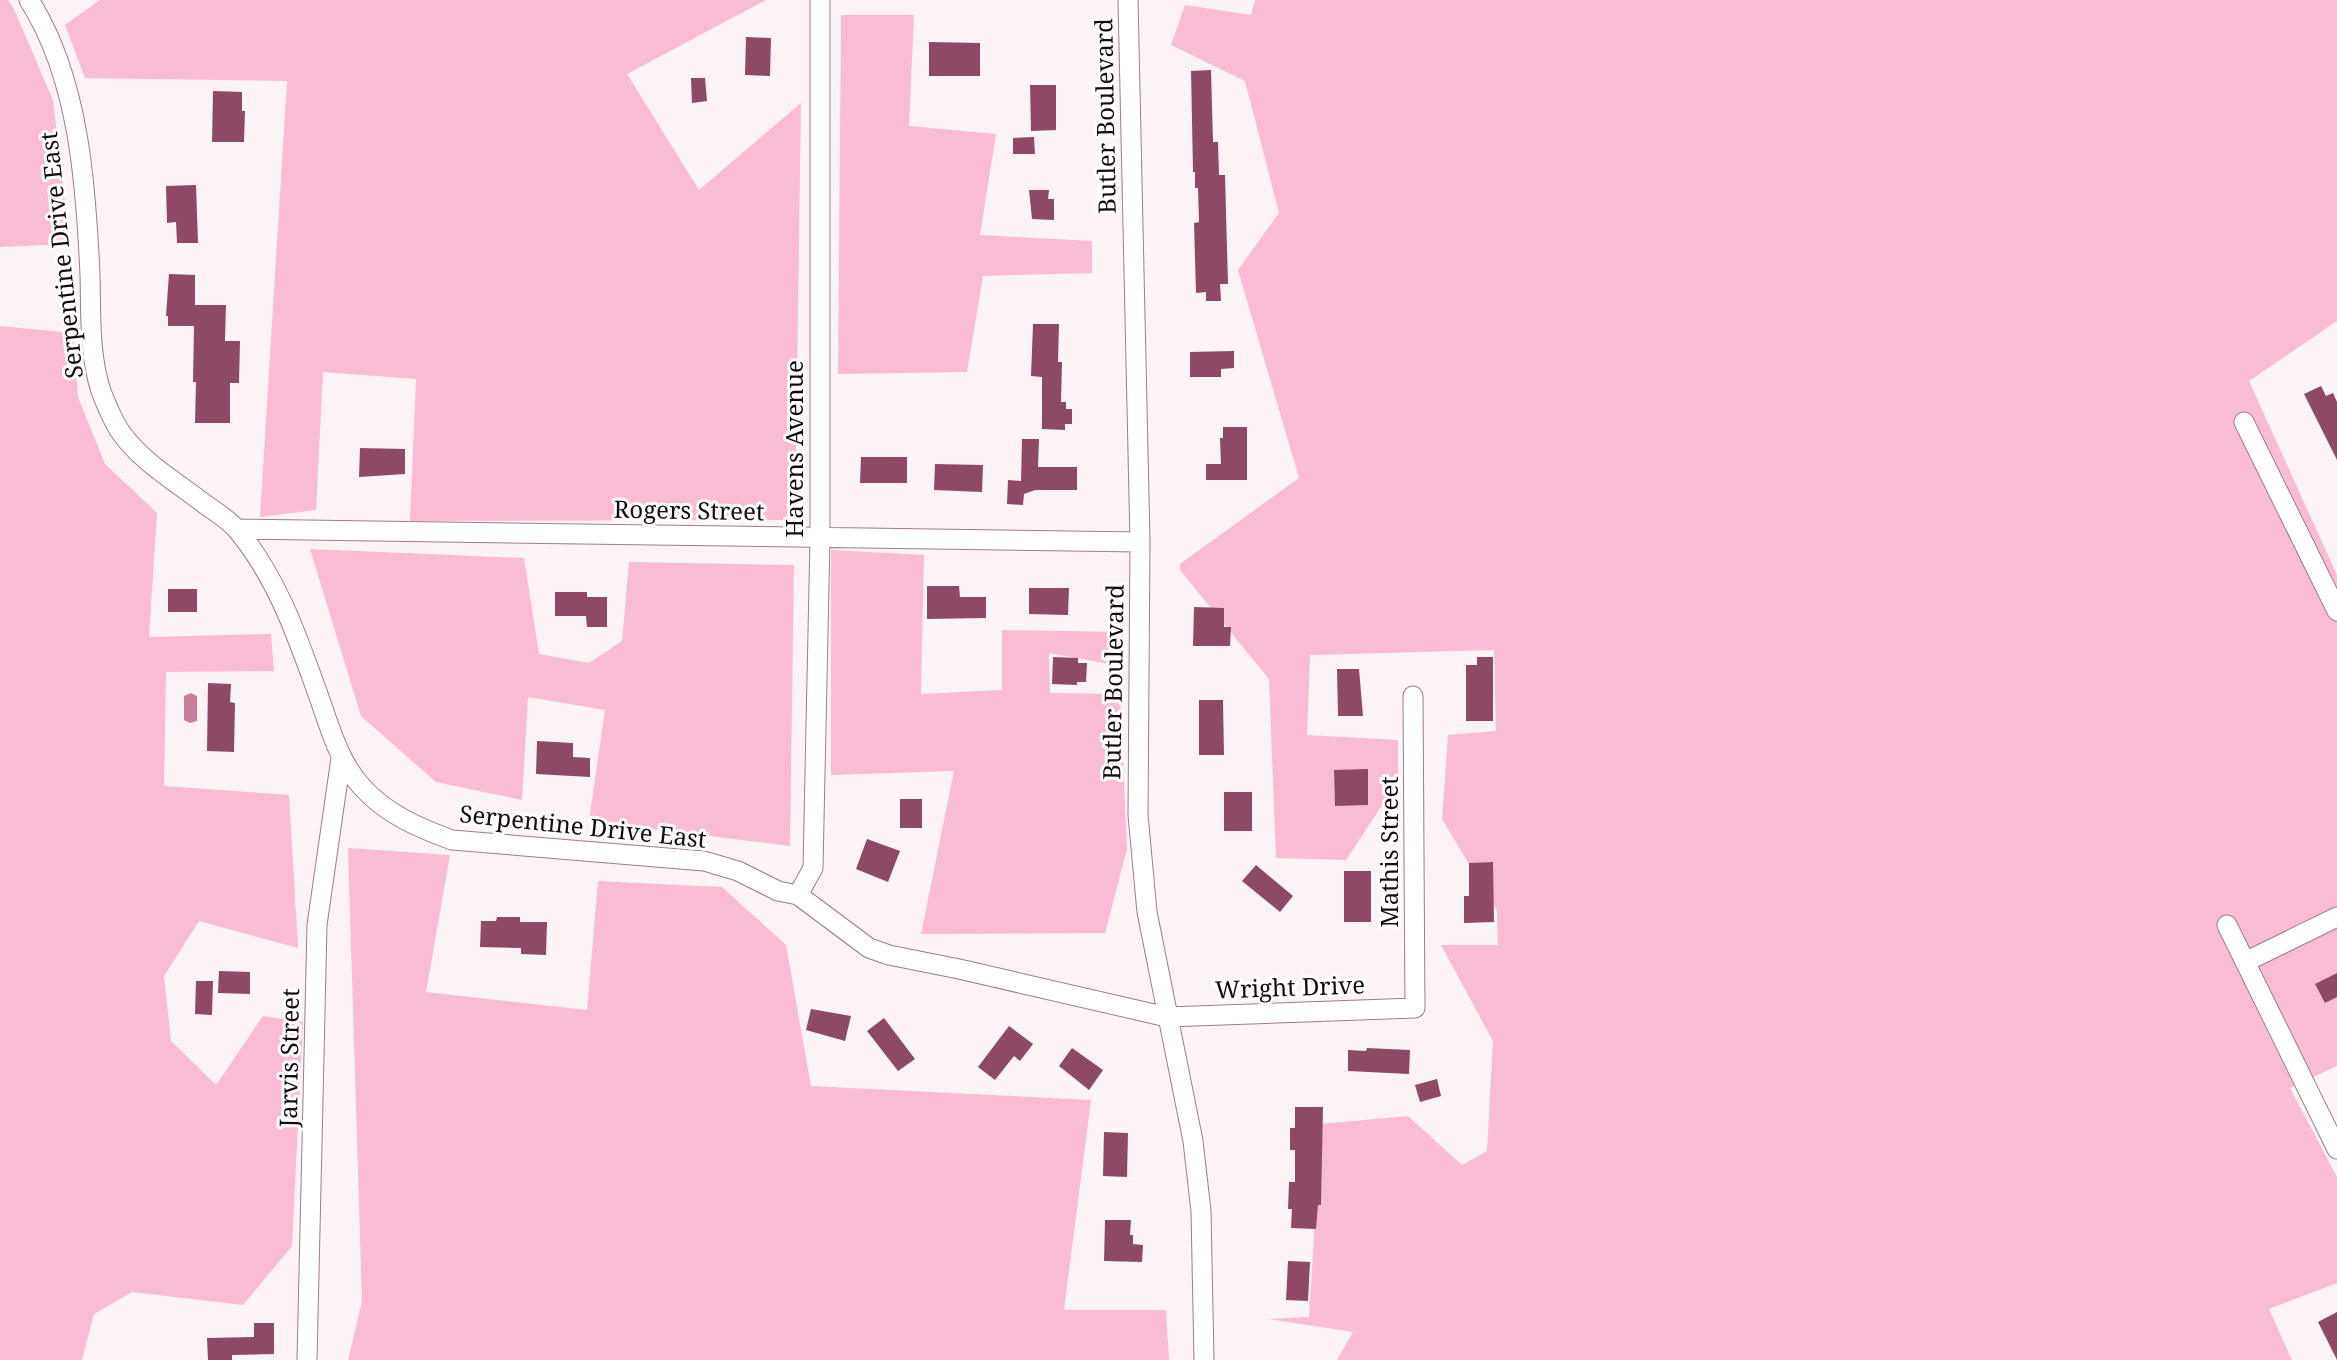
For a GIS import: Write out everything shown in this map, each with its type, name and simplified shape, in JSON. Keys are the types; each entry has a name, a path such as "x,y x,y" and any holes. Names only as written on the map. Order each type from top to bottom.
{"street":[{"name":"Serpentine Drive East","path":"29,0 54,48 67,86 82,178 94,350 101,390 121,433 143,456 237,529 260,562 285,606 341,758 361,787 389,811 422,829 452,840 704,862 738,871 778,891 798,895 869,948 889,955 959,968 1167,1017"},
{"name":"Havens Avenue","path":"798,895 813,868 820,538 820,0"},
{"name":"Butler Boulevard","path":"1128,0 1140,542 1138,815 1147,912 1193,1140 1201,1211 1204,1360"},
{"path":"2244,422 2337,611"},
{"name":"Rogers Street","path":"237,529 1140,542"},
{"name":"Mathis Street","path":"1413,696 1415,1008"},
{"name":"Jarvis Street","path":"307,1360 317,925 341,758"},
{"path":"2245,962 2337,917"},
{"path":"2228,925 2337,1149"},
{"name":"Wright Drive","path":"1167,1017 1415,1008"}],"shaded area":[{"path":"0,0 8,0 13,7 53,100 70,244 0,247"},
{"path":"100,0 766,0 627,74 699,190 801,103 795,520 410,521 416,379 323,372 316,510 260,517 287,81 85,78 65,25"},
{"path":"1255,0 2337,0 2337,321 2249,381 2337,575 2337,1066 2290,1088 2337,1177 2337,1283 2269,1309 2292,1360 1337,1360 1353,1332 1269,1319 1309,1317 1321,1124 1408,1116 1462,1165 1487,1151 1493,1041 1441,945 1498,945 1497,911 1442,819 1448,735 1496,731 1494,650 1310,655 1307,735 1398,740 1398,781 1346,860 1276,858 1269,679 1180,570 1180,564 1299,478 1238,270 1279,213 1245,81 1171,45 1185,5 1251,15"},
{"path":"841,15 914,15 909,126 996,134 980,235 1092,241 1092,273 983,276 967,372 838,374"},
{"path":"0,326 73,333 78,397 105,464 157,513 149,637 271,634 274,671 166,672 164,786 289,795 298,948 199,921 164,976 171,1041 216,1085 263,1016 303,1022 292,1246 243,1305 132,1292 94,1314 82,1360 0,1360"},
{"path":"310,549 524,558 539,654 589,663 622,641 629,562 794,565 790,846 589,821 605,710 528,697 522,800 436,782 361,716"},
{"path":"831,550 924,555 921,694 1002,690 1002,630 1123,632 1120,666 1049,653 1050,693 1120,694 1127,849 1105,933 921,934 954,771 831,775"},
{"path":"191,693 197,696 197,721 190,723 184,720 184,696"},
{"path":"348,848 450,855 426,992 587,1010 598,881 722,887 786,945 811,1086 1091,1100 1064,1310 1166,1310 1169,1360 348,1360 362,1301"}],"building":[{"path":"746,37 771,38 770,76 745,75"},
{"path":"929,42 980,43 980,76 929,76"},
{"path":"1211,70 1213,142 1218,142 1219,175 1225,175 1228,284 1220,284 1221,301 1206,301 1206,292 1196,293 1194,223 1199,222 1198,188 1195,188 1193,172 1191,71"},
{"path":"691,78 705,78 707,101 692,103"},
{"path":"1030,85 1056,85 1056,130 1031,131"},
{"path":"213,91 242,92 242,111 245,111 244,142 212,142"},
{"path":"1034,137 1035,154 1013,154 1013,138"},
{"path":"196,185 198,243 177,243 176,222 167,223 166,186"},
{"path":"1029,190 1049,190 1048,199 1054,199 1054,220 1032,219"},
{"path":"169,274 195,275 195,305 226,305 225,341 240,341 239,383 230,383 230,423 195,423 194,326 168,326 166,316"},
{"path":"1033,324 1059,324 1061,402 1066,402 1066,409 1072,409 1072,424 1065,424 1065,430 1042,429 1042,377 1031,376"},
{"path":"1234,351 1234,368 1221,369 1221,377 1190,377 1190,352"},
{"path":"2321,386 2326,396 2333,393 2337,402 2337,460 2304,394"},
{"path":"1223,427 1247,427 1247,480 1206,480 1206,464 1221,464 1220,438 1223,438"},
{"path":"1022,439 1039,439 1038,467 1077,467 1077,490 1035,490 1024,494 1023,505 1007,504 1008,480 1021,481"},
{"path":"360,448 405,449 405,474 359,477"},
{"path":"861,457 907,457 907,483 860,483"},
{"path":"935,464 983,465 982,492 934,490"},
{"path":"927,586 959,586 960,597 986,597 986,618 927,619"},
{"path":"1029,588 1069,588 1068,615 1029,614"},
{"path":"168,589 197,589 197,612 168,612"},
{"path":"555,592 587,592 587,597 607,597 607,627 587,627 586,616 555,616"},
{"path":"1194,607 1224,608 1224,627 1231,627 1230,646 1193,646"},
{"path":"1053,657 1078,658 1078,663 1087,663 1086,682 1077,682 1077,685 1052,684"},
{"path":"1477,657 1493,657 1493,721 1466,721 1466,665 1477,665"},
{"path":"1337,669 1359,669 1363,716 1338,716"},
{"path":"208,683 231,684 230,702 235,703 234,752 207,751"},
{"path":"1199,700 1223,700 1224,755 1199,755"},
{"path":"537,741 573,743 573,757 590,758 590,777 536,774"},
{"path":"1368,769 1368,805 1335,806 1334,770"},
{"path":"1224,792 1252,792 1252,831 1224,831"},
{"path":"900,799 922,799 922,828 900,828"},
{"path":"867,839 900,851 888,882 856,869"},
{"path":"1493,862 1494,922 1464,923 1464,896 1469,896 1469,863"},
{"path":"1256,865 1293,896 1280,912 1242,881"},
{"path":"1344,871 1371,871 1371,922 1344,922"},
{"path":"497,917 520,917 520,922 547,922 546,955 521,954 521,948 480,947 481,921 496,921"},
{"path":"219,971 250,972 250,994 218,993"},
{"path":"2337,973 2337,997 2325,1003 2315,984"},
{"path":"196,981 213,981 212,1015 195,1014"},
{"path":"811,1009 851,1016 845,1041 806,1030"},
{"path":"884,1018 915,1059 898,1071 867,1031"},
{"path":"1009,1026 1033,1044 1020,1061 1014,1056 995,1080 978,1067"},
{"path":"1072,1048 1103,1070 1089,1090 1059,1066"},
{"path":"1367,1048 1410,1050 1409,1074 1348,1071 1348,1050 1366,1051"},
{"path":"1437,1079 1441,1096 1420,1102 1415,1085"},
{"path":"1295,1107 1323,1107 1321,1205 1318,1205 1316,1229 1291,1228 1292,1209 1288,1209 1289,1182 1295,1182 1295,1150 1290,1150 1290,1128 1295,1128"},
{"path":"1104,1132 1128,1133 1127,1177 1103,1176"},
{"path":"1105,1220 1131,1220 1130,1235 1133,1235 1133,1244 1143,1245 1142,1262 1104,1261"},
{"path":"1288,1261 1310,1262 1308,1301 1286,1300"},
{"path":"2337,1312 2337,1360 2318,1322"},
{"path":"254,1323 274,1323 274,1354 232,1355 232,1360 208,1360 207,1338 254,1337"}]}
